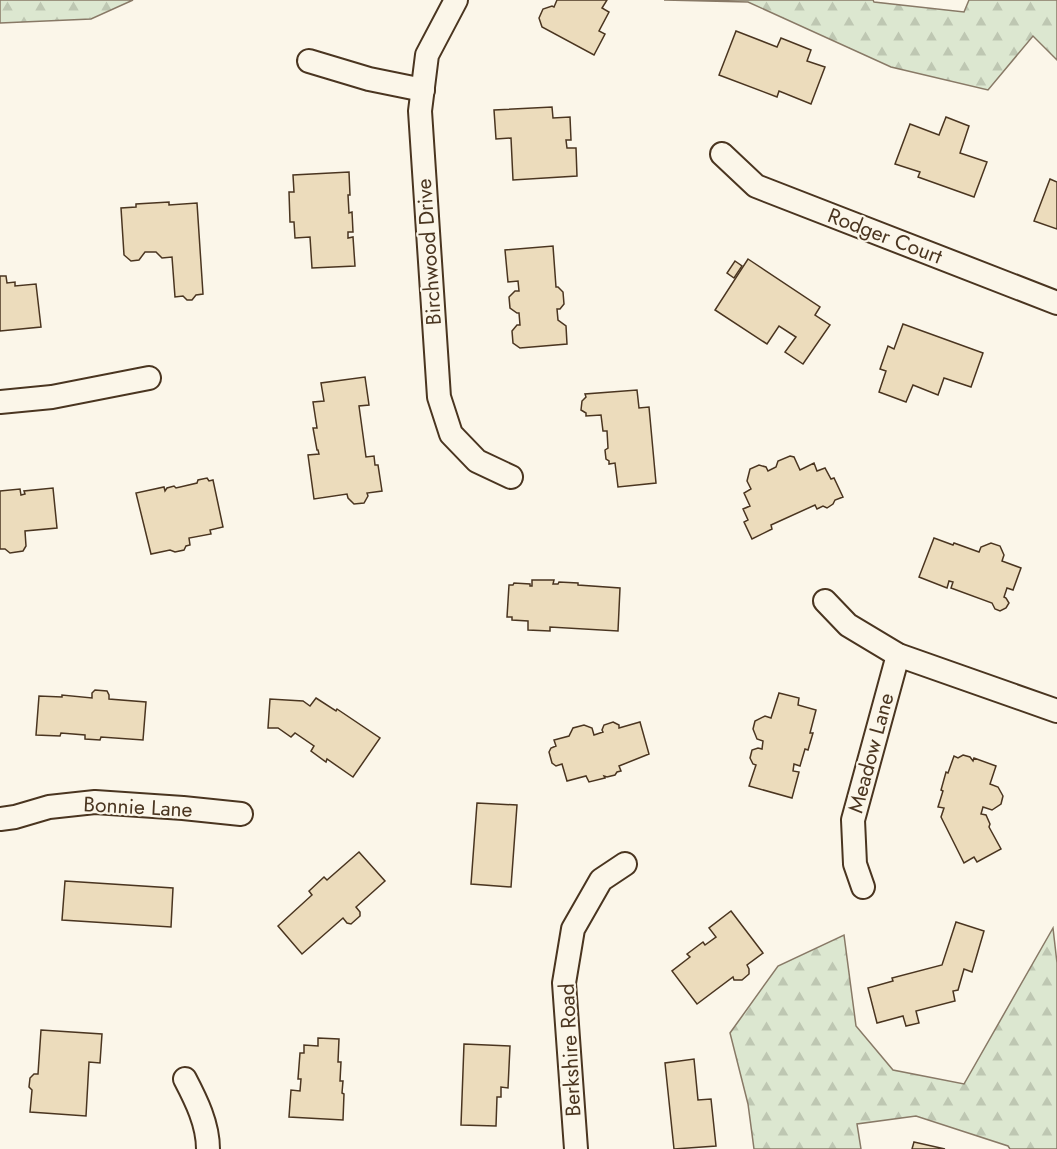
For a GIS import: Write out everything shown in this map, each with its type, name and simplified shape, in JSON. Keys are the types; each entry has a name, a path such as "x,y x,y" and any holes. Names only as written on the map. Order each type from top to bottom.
{"street":[{"name":"Birchwood Drive","path":"456,0 427,55 420,111 439,397 452,434 477,461 511,477"},
{"path":"309,61 369,79 423,90"},
{"name":"Rodger Court","path":"722,154 756,186 1057,303"},
{"path":"0,402 52,397 149,378"},
{"path":"825,601 848,625 898,654 1057,711"},
{"name":"Meadow Lane","path":"863,887 855,864 853,820 898,654"},
{"name":"Bonnie Lane","path":"0,819 49,807 94,802 241,814"},
{"name":"Berkshire Road","path":"576,1149 564,983 573,929 601,880 625,864"},
{"path":"185,1079 199,1107 208,1149"}],"green space":[{"path":"0,0 133,0 91,19 0,23"},
{"path":"664,0 873,0 874,2 964,12 969,0 1057,0 1057,60 1033,36 988,90 891,67 748,2"},
{"path":"1053,928 1057,963 1057,1149 1010,1149 1008,1146 916,1116 857,1124 861,1149 754,1149 748,1104 730,1033 778,966 844,935 856,1026 893,1070 964,1084"}],"building":[{"path":"557,0 607,0 602,8 609,12 599,31 605,34 594,55 542,27 539,18 543,9 554,7"},
{"path":"736,31 777,47 781,38 811,50 807,61 825,67 811,104 779,91 777,97 719,75"},
{"path":"552,107 553,118 570,117 571,140 566,140 567,148 576,148 577,176 513,180 511,138 496,139 494,110"},
{"path":"946,117 969,126 960,153 987,162 974,197 918,177 920,172 895,164 910,124 939,135"},
{"path":"349,172 349,213 352,212 353,232 348,232 348,238 353,237 355,266 312,268 310,237 295,238 294,222 290,222 289,192 294,192 293,175"},
{"path":"1050,179 1057,182 1057,229 1034,221"},
{"path":"169,202 169,205 197,203 203,294 196,295 192,300 187,300 183,296 175,297 172,257 162,258 156,252 145,252 139,260 131,261 124,255 121,208 136,207 136,204"},
{"path":"553,246 556,287 563,292 564,304 557,309 558,320 566,326 567,344 520,348 513,343 512,331 520,325 519,313 510,308 509,297 515,291 519,291 518,281 508,282 505,250"},
{"path":"748,259 820,307 815,315 830,325 803,364 785,352 796,337 779,326 767,344 715,310"},
{"path":"735,261 742,266 734,278 727,273"},
{"path":"0,276 6,276 7,283 15,282 15,286 36,284 41,327 0,331"},
{"path":"903,324 983,353 971,387 944,378 938,395 913,385 906,402 879,392 886,371 880,369 888,346 894,349"},
{"path":"365,377 369,405 359,406 366,457 374,456 375,465 378,465 382,491 367,493 368,496 364,503 354,504 347,494 314,499 308,455 319,454 313,428 317,428 313,402 324,401 321,383"},
{"path":"637,390 639,408 649,407 656,483 618,487 615,463 609,464 606,459 607,431 603,431 601,415 586,416 586,413 581,410 582,401 586,397 585,394"},
{"path":"790,456 794,457 800,470 814,463 817,471 825,468 831,479 834,478 843,497 835,500 827,508 823,506 817,509 815,505 771,525 772,529 752,539 744,522 748,520 743,509 750,506 744,493 751,489 747,481 750,469 759,465 766,467 768,471 776,467 778,461"},
{"path":"207,478 209,481 213,480 223,527 210,530 211,534 189,538 190,545 184,550 151,554 136,493 164,487 165,491 167,488 197,483 198,480"},
{"path":"53,488 57,528 25,531 26,546 23,551 10,553 5,549 0,549 0,491 20,489 21,495 25,494 24,491"},
{"path":"934,538 979,552 981,547 991,543 1000,546 1004,555 1002,561 1021,568 1013,590 1007,588 1004,597 1009,603 1006,608 1000,611 995,609 992,603 951,588 953,582 949,581 947,588 919,577"},
{"path":"532,580 554,580 553,584 578,583 578,585 620,588 618,631 550,627 550,631 528,630 528,621 512,620 512,617 507,617 509,585 514,583 532,586"},
{"path":"95,690 107,691 109,699 146,702 143,740 101,737 100,740 85,739 85,735 61,733 60,736 36,735 39,696 62,697 62,695 92,698"},
{"path":"779,693 799,698 798,705 816,710 808,750 805,749 800,766 794,764 793,771 799,772 792,798 749,786 756,765 750,758 752,750 762,749 763,741 757,739 753,729 755,721 765,716 771,718"},
{"path":"316,698 336,711 337,709 380,738 353,777 311,751 314,746 295,733 291,737 278,728 268,728 270,699 303,701 310,706"},
{"path":"613,722 619,725 619,728 640,722 649,754 619,766 621,771 615,775 604,776 605,778 589,782 586,776 567,781 562,764 556,766 552,763 549,752 556,746 554,740 569,736 573,728 584,725 592,728 594,735 603,732 604,725"},
{"path":"963,755 970,757 973,761 974,758 996,766 990,784 998,787 1003,796 1001,804 992,810 983,807 981,814 986,815 989,827 1001,849 977,862 974,857 964,863 941,817 944,808 938,807 946,772 948,773 954,756 958,758"},
{"path":"477,803 517,805 511,887 471,884"},
{"path":"359,852 385,881 356,907 360,916 351,924 343,918 302,954 278,926 312,895 309,891 324,877 327,880"},
{"path":"65,881 173,888 171,927 62,920"},
{"path":"731,911 763,953 747,965 749,974 742,980 734,980 733,977 697,1004 672,971 690,957 687,954 703,942 705,945 716,937 709,928"},
{"path":"956,922 984,931 972,972 964,969 958,990 953,991 955,1001 916,1011 919,1023 906,1026 903,1016 877,1023 868,988 893,981 892,978 942,965"},
{"path":"41,1030 102,1034 100,1063 89,1062 86,1116 30,1112 32,1090 29,1087 30,1078 38,1074"},
{"path":"318,1038 339,1039 338,1062 341,1062 340,1081 343,1081 342,1093 344,1094 343,1120 289,1117 291,1090 300,1091 301,1079 298,1079 300,1053 304,1053 304,1045 318,1046"},
{"path":"464,1044 510,1046 508,1088 501,1087 501,1097 497,1097 496,1126 461,1125"},
{"path":"694,1059 698,1100 711,1099 716,1146 674,1149 665,1063"},
{"path":"914,1142 945,1149 912,1149"}]}
